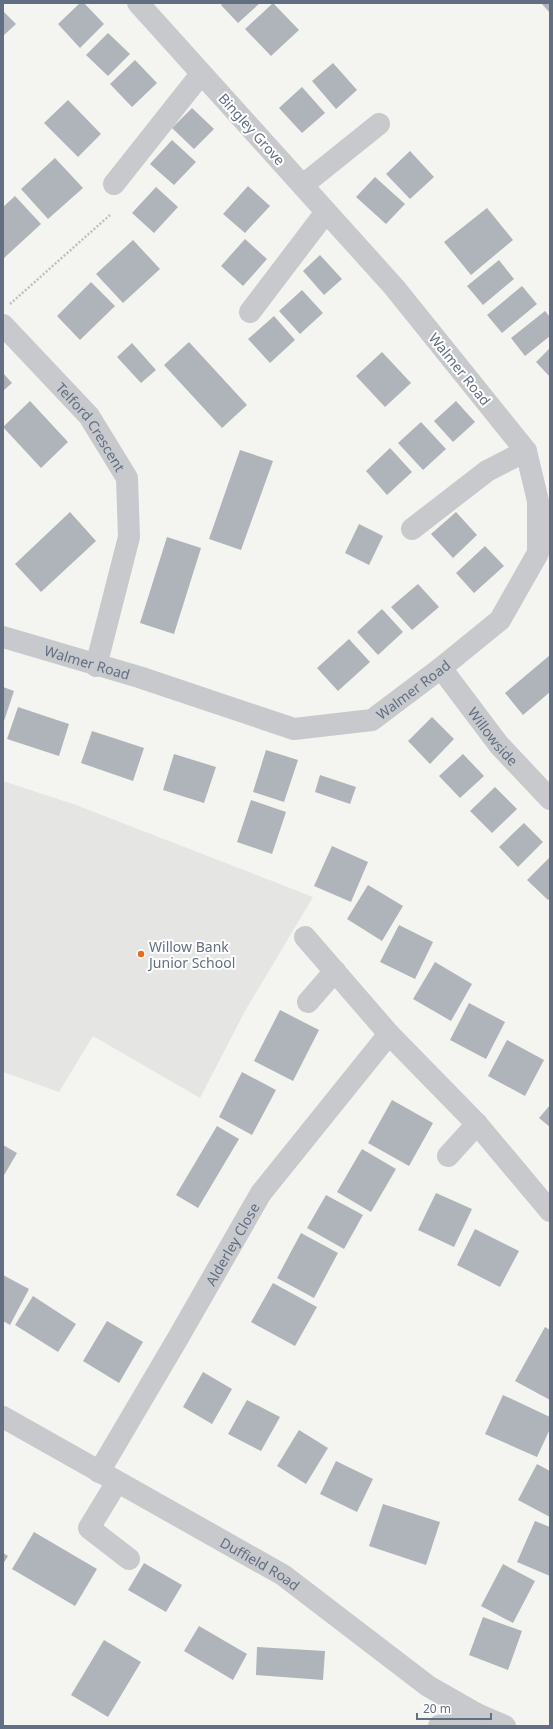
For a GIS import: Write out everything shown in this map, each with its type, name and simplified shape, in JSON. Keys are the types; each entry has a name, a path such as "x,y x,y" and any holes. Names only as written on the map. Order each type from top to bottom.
{"street":[{"name":"Bingley Grove","path":"138,3 394,287"},
{"path":"114,184 201,74"},
{"path":"303,185 379,124"},
{"path":"250,312 326,212"},
{"name":"Walmer Road","path":"3,637 96,666 139,677 294,730 372,720 441,668 500,620 538,553 538,501 526,451 394,287"},
{"name":"Telford Crescent","path":"6,315 89,416 128,478 129,537 96,666"},
{"path":"412,529 488,471 526,451"},
{"name":"Willowside","path":"441,668 499,745 550,799"},
{"path":"304,937 335,970 389,1034 477,1124 549,1208"},
{"path":"308,1002 335,970"},
{"name":"Alderley Close","path":"99,1472 261,1193 389,1034"},
{"path":"448,1156 477,1124"},
{"name":"Duffield Road","path":"3,1417 283,1574 428,1686 477,1714 505,1726"},
{"path":"118,1482 89,1528 129,1559"},
{"path":"439,1726 477,1714"}],"path":[{"path":"6,315 110,215"}],"shaded area":[{"name":"Willow Bank Junior School","path":"3,781 76,805 313,897 245,1011 200,1098 93,1036 59,1092 3,1072"}],"building":[{"path":"80,3 84,3 104,24 80,48 58,24"},
{"path":"223,3 260,3 238,23 221,5"},
{"path":"273,3 299,30 271,56 245,29"},
{"path":"541,3 550,3 550,13"},
{"path":"3,11 16,24 3,36"},
{"path":"108,33 130,54 108,76 86,55"},
{"path":"135,60 157,83 132,107 110,84"},
{"path":"333,63 357,90 336,109 312,81"},
{"path":"302,87 325,113 302,133 279,108"},
{"path":"68,100 101,134 78,157 44,123"},
{"path":"192,108 214,129 194,149 172,128"},
{"path":"172,140 196,162 174,185 150,164"},
{"path":"410,151 434,177 410,199 386,174"},
{"path":"55,158 83,188 48,219 21,189"},
{"path":"375,177 405,204 386,224 356,197"},
{"path":"248,186 270,206 245,233 223,214"},
{"path":"156,187 178,207 154,233 132,213"},
{"path":"15,196 41,224 4,258 3,207"},
{"path":"487,208 513,240 471,275 444,242"},
{"path":"245,239 267,259 243,286 221,266"},
{"path":"133,240 160,269 123,303 96,274"},
{"path":"320,255 342,279 324,295 303,271"},
{"path":"499,260 514,279 483,305 467,286"},
{"path":"91,282 115,306 80,340 57,316"},
{"path":"522,286 537,304 502,333 487,315"},
{"path":"302,290 323,313 300,334 279,311"},
{"path":"545,311 550,317 550,336 525,356 511,338"},
{"path":"274,316 295,340 270,363 248,339"},
{"path":"189,342 247,405 222,428 164,365"},
{"path":"132,343 156,370 141,383 117,357"},
{"path":"550,348 550,377 536,362"},
{"path":"382,352 411,383 385,407 356,376"},
{"path":"3,373 12,383 3,391"},
{"path":"30,401 68,442 41,468 3,427"},
{"path":"456,401 475,422 453,442 434,421"},
{"path":"421,422 446,449 423,470 398,443"},
{"path":"390,448 412,472 387,495 366,471"},
{"path":"240,450 273,461 241,550 209,539"},
{"path":"70,512 96,541 41,592 15,564"},
{"path":"456,512 477,535 453,558 431,534"},
{"path":"359,524 383,536 369,565 345,553"},
{"path":"167,537 201,548 174,634 140,623"},
{"path":"485,546 504,566 474,593 456,573"},
{"path":"418,584 439,607 412,630 391,607"},
{"path":"382,609 403,632 378,655 357,632"},
{"path":"349,639 370,662 338,691 317,668"},
{"path":"550,655 550,692 523,715 505,693"},
{"path":"3,687 14,691 3,724"},
{"path":"18,707 69,724 59,756 7,739"},
{"path":"432,717 454,739 430,764 408,741"},
{"path":"92,731 144,748 133,781 81,763"},
{"path":"266,750 298,760 284,802 253,792"},
{"path":"174,754 216,767 204,803 163,790"},
{"path":"463,754 484,776 460,798 439,776"},
{"path":"320,775 356,787 350,804 315,792"},
{"path":"495,787 517,809 492,833 470,811"},
{"path":"251,800 286,812 272,854 237,842"},
{"path":"524,823 543,842 518,867 499,847"},
{"path":"332,846 368,862 351,902 314,886"},
{"path":"550,857 550,898 548,900 527,880"},
{"path":"368,885 403,906 382,941 347,919"},
{"path":"399,925 433,942 415,979 380,962"},
{"path":"435,962 472,984 451,1021 413,999"},
{"path":"469,1003 505,1022 486,1059 450,1040"},
{"path":"280,1010 319,1030 293,1081 254,1061"},
{"path":"507,1040 544,1060 525,1096 488,1076"},
{"path":"242,1072 276,1090 252,1135 219,1117"},
{"path":"392,1100 433,1123 409,1166 368,1143"},
{"path":"550,1105 550,1127 539,1118"},
{"path":"217,1126 239,1139 198,1208 176,1195"},
{"path":"3,1145 17,1153 3,1177"},
{"path":"362,1149 396,1169 371,1212 337,1192"},
{"path":"436,1193 472,1209 454,1247 418,1230"},
{"path":"326,1195 363,1215 344,1249 307,1228"},
{"path":"475,1229 519,1251 500,1287 457,1265"},
{"path":"301,1233 338,1253 314,1298 277,1278"},
{"path":"3,1275 29,1289 10,1325 3,1321"},
{"path":"273,1283 317,1307 295,1346 251,1322"},
{"path":"33,1296 76,1324 58,1352 15,1325"},
{"path":"107,1321 143,1342 119,1383 83,1361"},
{"path":"545,1327 550,1330 550,1400 515,1381"},
{"path":"203,1372 232,1389 212,1424 183,1407"},
{"path":"503,1395 550,1417 550,1429 537,1457 485,1434"},
{"path":"247,1400 280,1417 261,1451 228,1434"},
{"path":"299,1430 328,1448 306,1484 277,1466"},
{"path":"336,1461 373,1479 357,1512 320,1494"},
{"path":"537,1464 550,1471 550,1517 518,1500"},
{"path":"383,1504 440,1522 426,1565 369,1546"},
{"path":"535,1521 550,1527 550,1576 517,1562"},
{"path":"34,1532 97,1569 75,1606 12,1569"},
{"path":"3,1553 8,1556 3,1564"},
{"path":"144,1563 182,1585 166,1612 128,1590"},
{"path":"503,1564 535,1581 513,1623 481,1606"},
{"path":"483,1617 522,1631 508,1670 469,1655"},
{"path":"199,1626 247,1654 233,1680 184,1651"},
{"path":"104,1640 141,1662 108,1717 71,1695"},
{"path":"257,1647 325,1651 323,1680 256,1675"}],"place":[{"name":"Willow Bank Junior School","path":"141,954"}]}
